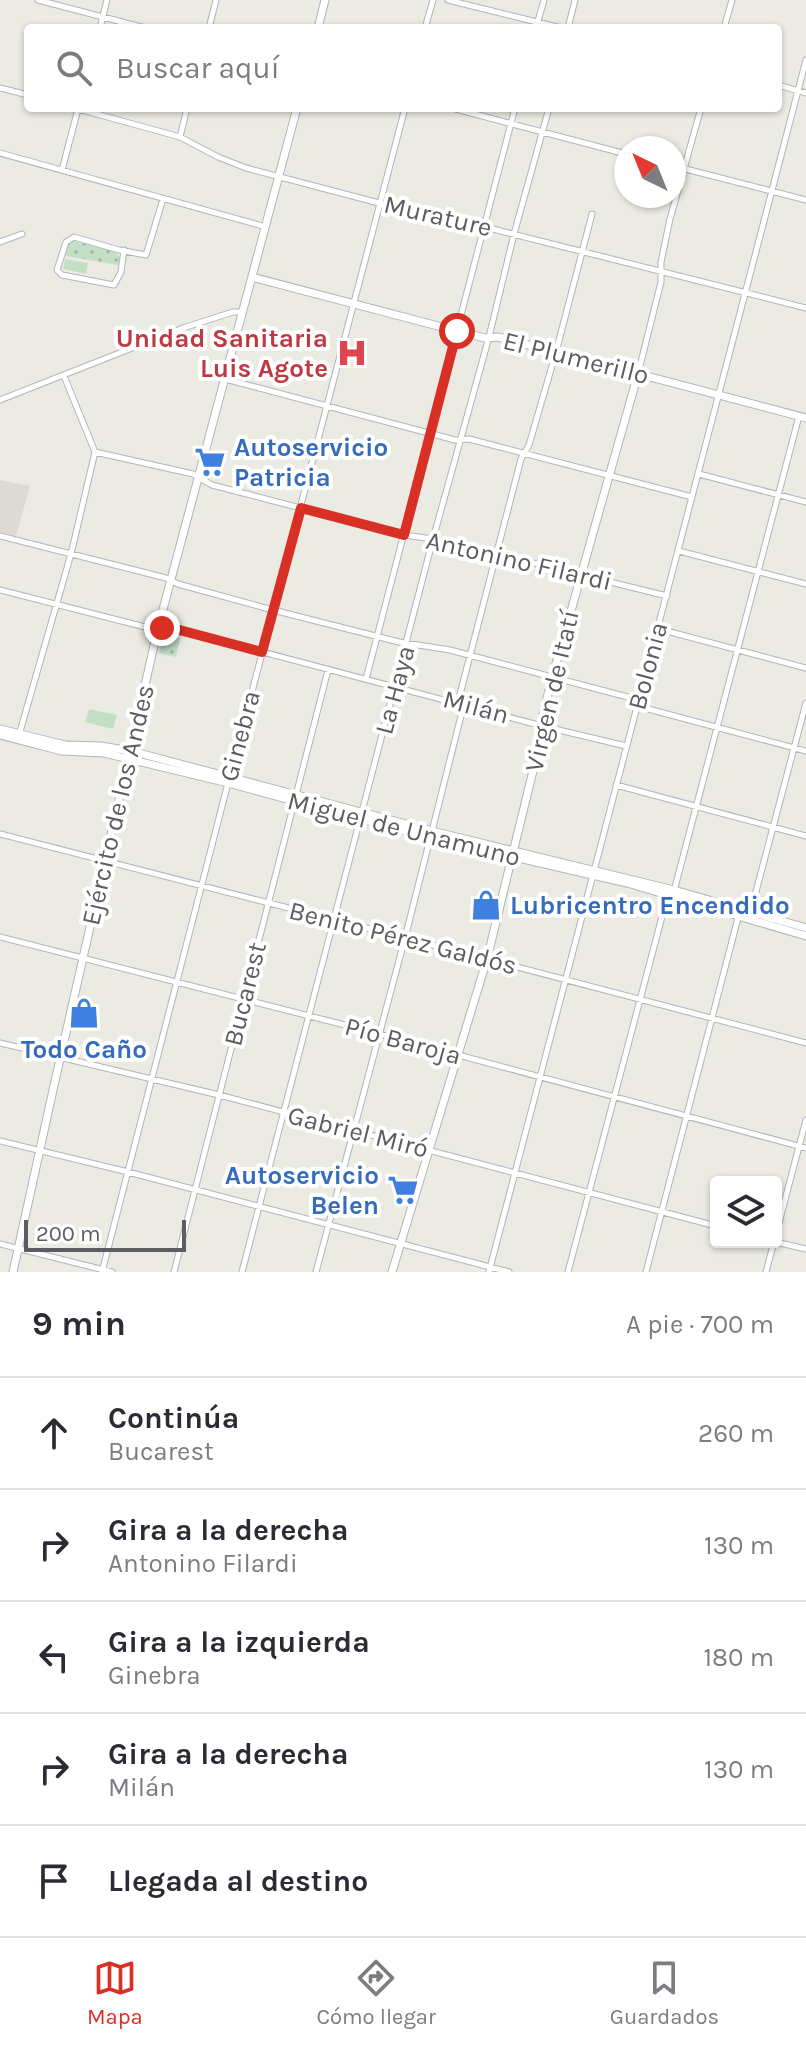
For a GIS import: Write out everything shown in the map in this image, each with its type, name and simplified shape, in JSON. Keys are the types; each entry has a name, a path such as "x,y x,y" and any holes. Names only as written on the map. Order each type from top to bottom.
{"street":[{"path":"38,0 130,24"},
{"path":"101,24 107,0"},
{"path":"210,24 216,0"},
{"path":"319,24 325,0"},
{"path":"426,24 433,0"},
{"path":"448,0 533,24"},
{"path":"537,24 544,0"},
{"path":"569,24 575,0"},
{"path":"725,24 732,0"},
{"name":"Bolonia","path":"490,1270 806,60"},
{"path":"782,86 806,93"},
{"path":"0,88 24,94"},
{"path":"62,170 76,112"},
{"name":"Murature","path":"91,112 180,137 226,161 280,176 806,308"},
{"path":"180,137 186,112"},
{"name":"Ejército de los Andes","path":"13,1272 158,628 296,112"},
{"name":"Ginebra","path":"103,1271 404,112"},
{"path":"468,112 614,151"},
{"path":"366,679 514,112"},
{"name":"La Haya","path":"242,1272 548,112"},
{"name":"Virgen de Itatí","path":"686,162 700,112"},
{"path":"0,153 266,227"},
{"path":"686,170 806,200"},
{"path":"124,250 121,272 114,285 62,275 57,270 66,242 71,238 77,238 146,255 163,199"},
{"name":"Virgen de Itatí","path":"392,1272 487,959 541,738 552,678 638,374 673,208"},
{"path":"316,1272 432,834 471,656 521,459 529,445 556,352 592,214"},
{"path":"0,242 22,234"},
{"name":"El Plumerillo","path":"252,277 457,331 498,337 803,417"},
{"path":"0,400 183,328 233,312 243,312"},
{"path":"19,737 71,554 95,452 64,376"},
{"path":"225,379 455,440 525,453 692,497"},
{"path":"568,1272 640,999 803,417"},
{"name":"Antonino Filardi","path":"95,452 189,473 212,485 404,535 433,539 667,596"},
{"path":"698,474 806,502"},
{"path":"0,536 273,610 471,656 806,751"},
{"path":"679,551 806,584"},
{"name":"Milán","path":"0,590 149,628 172,628 626,746"},
{"path":"659,629 806,668"},
{"name":"Bucarest","path":"174,1272 328,670"},
{"path":"750,915 806,703"},
{"name":"Miguel de Unamuno","path":"0,729 62,751 130,755 806,928"},
{"name":"Miguel de Unamuno","path":"0,735 19,737"},
{"path":"616,785 806,836"},
{"name":"Benito Pérez Galdós","path":"0,836 806,1043"},
{"path":"646,1272 740,912"},
{"name":"Miguel de Unamuno","path":"750,915 806,936"},
{"name":"Pío Baroja","path":"0,937 309,1015 803,1147"},
{"name":"Gabriel Miró","path":"0,1043 219,1095 710,1224"},
{"path":"782,1215 803,1147 806,1120"},
{"path":"0,1141 128,1172 490,1270 509,1272"},
{"path":"0,1244 112,1272"},
{"path":"782,1244 806,1249"},
{"path":"766,1272 773,1248"}],"shaded area":[{"path":"0,480 30,486 16,536 0,532"}],"green space":[{"path":"68,242 114,250 120,258 118,265 66,256"},
{"path":"65,259 88,263 86,274 63,269"},
{"path":"163,635 180,639 176,657 159,653"},
{"path":"89,709 117,715 113,729 85,722"}],"place":[{"name":"Unidad Sanitaria Luis Agote","path":"352,353"},
{"name":"Autoservicio Patricia","path":"210,462"},
{"name":"Lubricentro Encendido","path":"486,905"},
{"name":"Todo Caño","path":"84,1013"},
{"name":"Autoservicio Belen","path":"403,1190"}],"route":[{"path":"162,628 262,652 301,508 404,535 457,331"}]}
